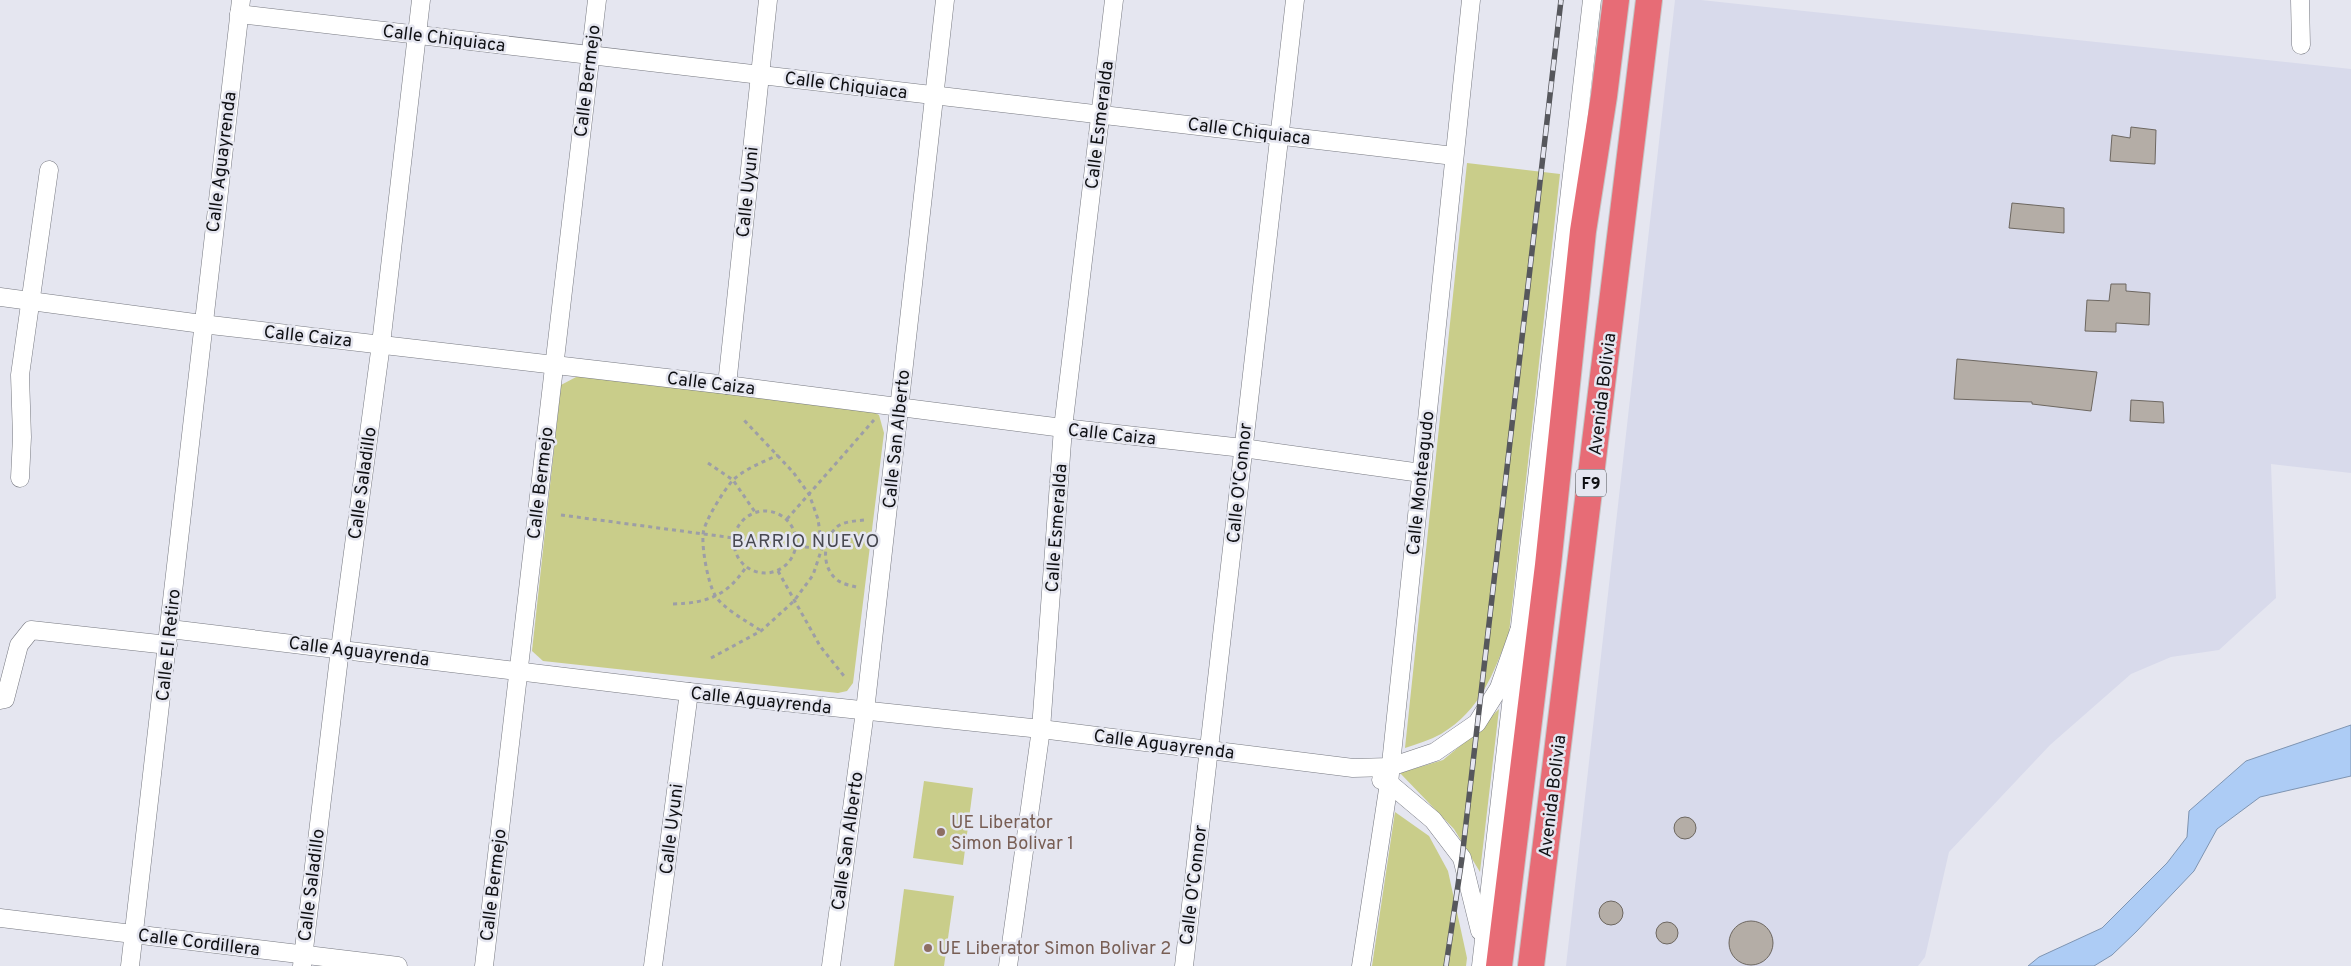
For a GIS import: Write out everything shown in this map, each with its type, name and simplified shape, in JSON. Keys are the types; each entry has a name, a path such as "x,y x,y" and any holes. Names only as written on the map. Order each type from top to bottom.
{"highway":[{"name":"Avenida Bolivia","path":"1491,957 1548,564 1583,230 1604,96 1616,0"},
{"name":"Avenida Bolivia","path":"1531,966 1649,0"}],"street":[{"name":"Calle Saladillo","path":"302,960 340,649 381,344 421,0"},
{"name":"Calle Bermejo","path":"484,966 597,0"},
{"name":"Calle Uyuni","path":"727,385 768,0"},
{"name":"Calle San Alberto","path":"831,966 865,711 945,0"},
{"name":"Calle Esmeralda","path":"1008,966 1041,729 1063,428 1114,0"},
{"name":"Calle O'Connor","path":"1184,966 1295,0"},
{"name":"Calle Monteagudo","path":"1361,966 1389,775 1471,0"},
{"path":"1488,966 1491,957 1519,632 1592,0"},
{"path":"2300,0 2302,44"},
{"name":"Calle Chiquiaca","path":"240,7 417,34 1454,156"},
{"name":"Calle Aguayrenda","path":"202,324 240,7"},
{"path":"20,478 22,437 20,375 49,170"},
{"name":"Calle Caiza","path":"0,297 202,324 727,385 1063,428 1243,448 1421,473"},
{"name":"Calle El Retiro","path":"130,966 169,637 202,324"},
{"name":"Calle Aguayrenda","path":"0,700 5,699 20,645 31,630 169,637 340,649 689,692 1041,729 1353,768 1389,775 1435,752 1476,724 1499,688 1519,632"},
{"name":"Calle Uyuni","path":"653,966 689,692"},
{"path":"1389,775 1433,820 1462,858 1491,957"},
{"name":"Calle Cordillera","path":"0,918 134,934 302,960 398,966"},
{"path":"1481,966 1491,957"}],"path":[{"path":"787,519 879,415"},
{"path":"743,419 778,455 810,494 818,519 829,569 841,583 856,587"},
{"path":"761,631 734,613 715,596 707,568 703,534 715,506 733,480 754,465 778,455"},
{"path":"708,463 733,480 755,513"},
{"path":"772,512 787,519 793,527 797,546 790,561 778,571 767,573 756,572 746,567 739,559 735,549 734,538 741,522 755,513 772,512"},
{"path":"560,515 734,538"},
{"path":"711,658 761,631 794,601 813,575 830,535 839,526 851,521 865,520"},
{"path":"797,546 824,549"},
{"path":"674,604 697,603 715,596 738,580 746,567"},
{"path":"778,571 820,646 844,676"}],"shaded area":[{"path":"1675,0 1701,0 2351,69 2351,473 2271,464 2276,598 2219,650 2171,657 2131,674 2050,745 1949,852 1925,957 1918,966 1566,966"}],"green space":[{"path":"1467,163 1560,174 1509,633 1491,677 1476,702 1466,714 1441,734 1405,748"},
{"path":"578,376 867,409 879,415 884,433 853,683 847,691 838,693 543,661 532,651 561,385"},
{"path":"1499,709 1480,872 1454,829 1400,773 1443,760 1465,742"},
{"path":"924,781 973,788 963,865 913,858"},
{"path":"1395,812 1429,836 1448,871 1467,958 1466,966 1372,966"},
{"path":"904,889 954,896 944,966 894,966"}],"water":[{"path":"2351,725 2351,776 2260,797 2217,829 2194,871 2112,955 2094,966 2028,966 2039,957 2102,928 2167,863 2187,837 2189,811 2246,761"}],"building":[{"path":"2131,127 2156,130 2155,164 2110,161 2112,135 2130,138"},
{"path":"2012,203 2064,208 2064,233 2009,228"},
{"path":"2111,284 2126,284 2126,291 2150,293 2149,325 2116,323 2116,332 2085,331 2087,300 2109,301"},
{"path":"1957,359 2097,372 2091,411 2032,404 2032,402 1954,399"},
{"path":"2131,400 2163,402 2164,423 2130,421"},
{"path":"1681,817 1689,817 1696,824 1696,832 1689,839 1681,839 1674,832 1674,824"},
{"path":"1611,901 1619,905 1623,913 1619,921 1611,925 1603,921 1599,913 1603,905"},
{"path":"1751,921 1763,925 1769,931 1773,943 1769,955 1763,961 1751,965 1739,961 1733,955 1729,943 1733,931 1739,925"},
{"path":"1663,922 1671,922 1678,929 1678,937 1671,944 1663,944 1656,937 1656,929"}],"railway":[{"path":"1446,966 1462,858 1561,0"}],"place":[{"name":"UE Liberator Simon Bolivar 1","path":"941,832"},
{"name":"UE Liberator Simon Bolivar 2","path":"928,948"}],"district":[{"name":"BARRIO NUEVO","path":"806,540"}]}
